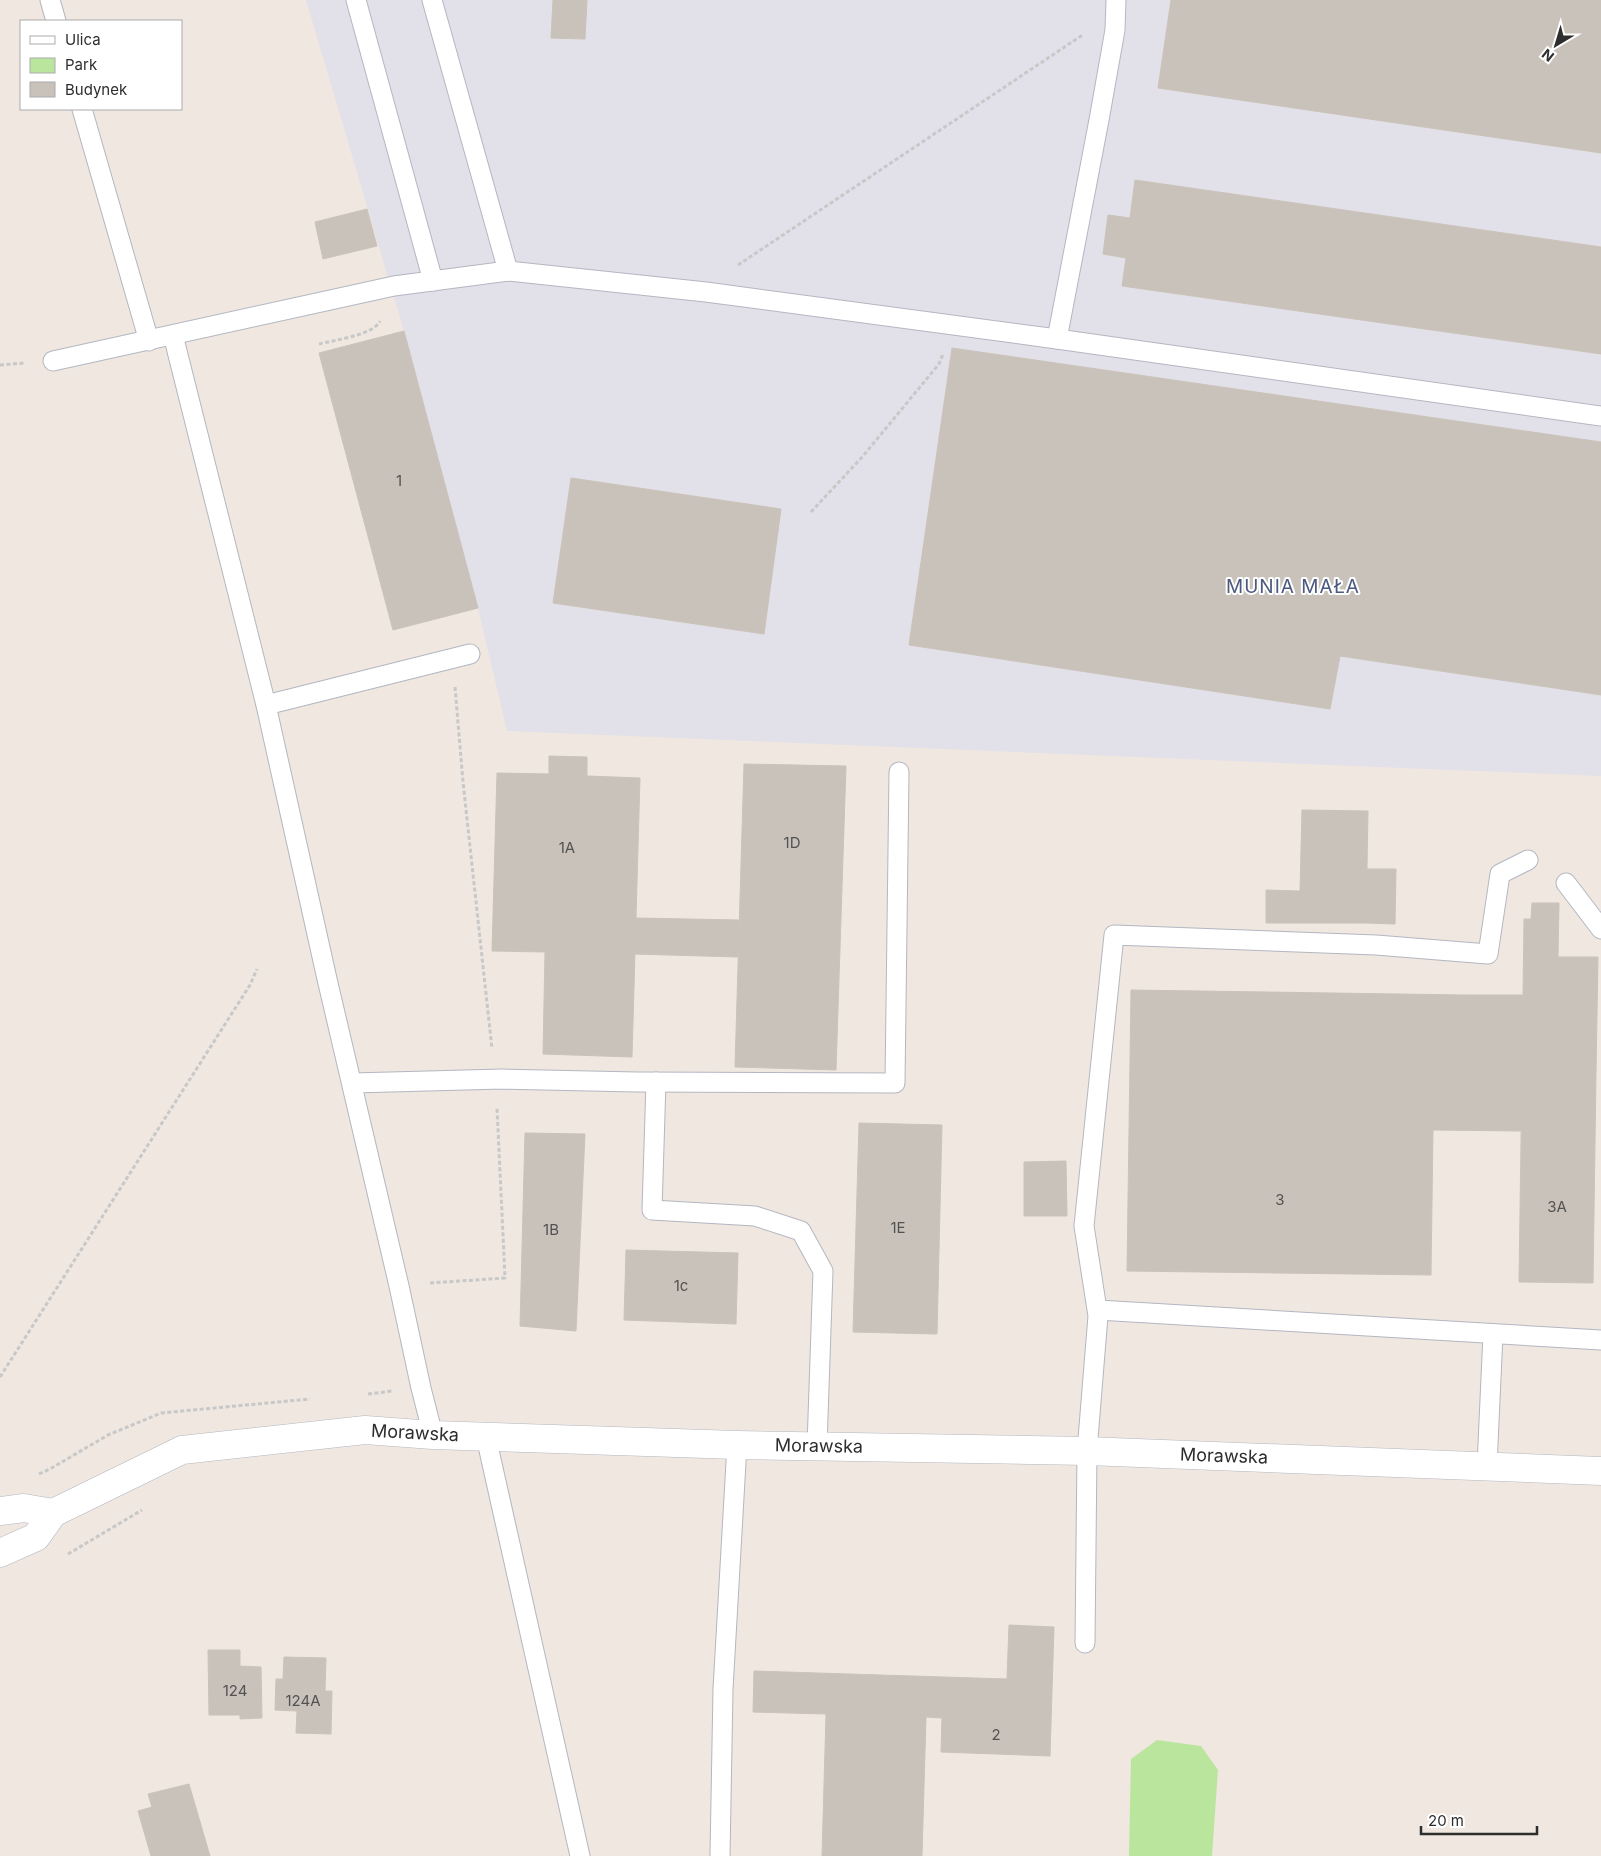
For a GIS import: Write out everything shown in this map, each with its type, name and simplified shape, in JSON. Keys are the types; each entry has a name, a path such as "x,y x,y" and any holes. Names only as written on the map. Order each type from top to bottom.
{"main road":[{"name":"Morawska","path":"0,1553 36,1537 53,1513 182,1450 365,1430 486,1437 738,1445 1087,1451 1601,1471"},
{"path":"0,1511 24,1508 53,1513"}],"lane":[{"path":"50,0 56,20"},
{"path":"356,0 434,280"},
{"path":"432,0 508,271"},
{"path":"1057,339 1115,30 1116,0"},
{"path":"82,110 148,341"},
{"path":"53,361 394,286 508,271 706,292 1057,339 1601,416"},
{"path":"173,335 266,705 327,979 353,1083 433,1435"},
{"path":"266,705 461,656"},
{"path":"353,1083 495,1079 895,1083 899,772"},
{"path":"1085,1643 1087,1451 1098,1310 1084,1226 1114,934 1376,945 1488,954 1500,874 1528,860"},
{"path":"1566,883 1601,929"},
{"path":"656,1082 652,1210 755,1216 801,1231 823,1271 817,1446"},
{"path":"1098,1310 1601,1340"},
{"path":"1487,1466 1493,1334"},
{"path":"486,1437 580,1856"},
{"path":"720,1856 723,1689 738,1445"}],"path":[{"path":"706,292 738,265 1084,34 1115,30"},
{"path":"319,344 368,332 378,325 394,286"},
{"path":"811,512 863,456 939,364 947,344 958,327"},
{"path":"399,1286 505,1278 495,1079 464,792 461,656"},
{"path":"0,1377 250,985 257,970"},
{"path":"63,1556 143,1510"}],"shaded area":[{"path":"306,0 1601,0 1601,776 507,731 478,608 404,331"}],"green space":[{"path":"1157,1740 1201,1746 1218,1770 1212,1856 1129,1856 1131,1759"}],"building":[{"path":"553,0 587,0 585,39 551,38"},
{"path":"1171,0 1601,0 1601,153 1158,88"},
{"path":"1135,180 1601,247 1601,354 1122,286 1126,258 1103,254 1108,215 1130,218"},
{"path":"367,209 377,246 323,259 315,222"},
{"path":"404,331 478,608 393,630 319,353"},
{"path":"952,348 1601,442 1601,695 1340,656 1330,709 909,645"},
{"path":"571,478 781,509 764,634 553,603"},
{"path":"549,756 587,757 587,776 640,778 632,1057 543,1054 545,952 492,951 497,773 549,774"},
{"path":"744,764 846,766 836,1070 735,1067"},
{"path":"1302,810 1368,811 1366,923 1266,923 1266,890 1300,891"},
{"path":"1367,869 1396,869 1395,924 1366,923"},
{"path":"1532,903 1559,903 1558,957 1598,957 1596,1073 1522,1072 1524,919 1531,919"},
{"path":"636,918 739,920 738,957 635,954"},
{"path":"1131,990 1465,995 1464,1058 1434,1058 1431,1275 1127,1271"},
{"path":"1465,995 1523,995 1521,1131 1433,1130 1434,1058 1464,1058"},
{"path":"1522,1072 1596,1073 1593,1283 1519,1282"},
{"path":"859,1123 942,1125 937,1334 853,1332"},
{"path":"525,1133 585,1134 576,1331 520,1326"},
{"path":"1066,1161 1067,1216 1024,1216 1024,1162"},
{"path":"626,1250 738,1253 736,1324 624,1320"},
{"path":"1009,1625 1054,1627 1050,1756 941,1752 942,1718 926,1717 922,1856 822,1856 826,1714 753,1712 754,1671 1007,1679"},
{"path":"208,1650 240,1650 240,1666 261,1667 262,1718 240,1719 240,1715 209,1715"},
{"path":"284,1657 326,1658 325,1691 332,1691 331,1734 296,1733 297,1711 275,1710 276,1679 283,1679"},
{"path":"189,1784 210,1856 151,1856 138,1811 152,1807 148,1794"}],"district":[{"name":"MUNIA MAŁA","path":"1293,586"}]}
